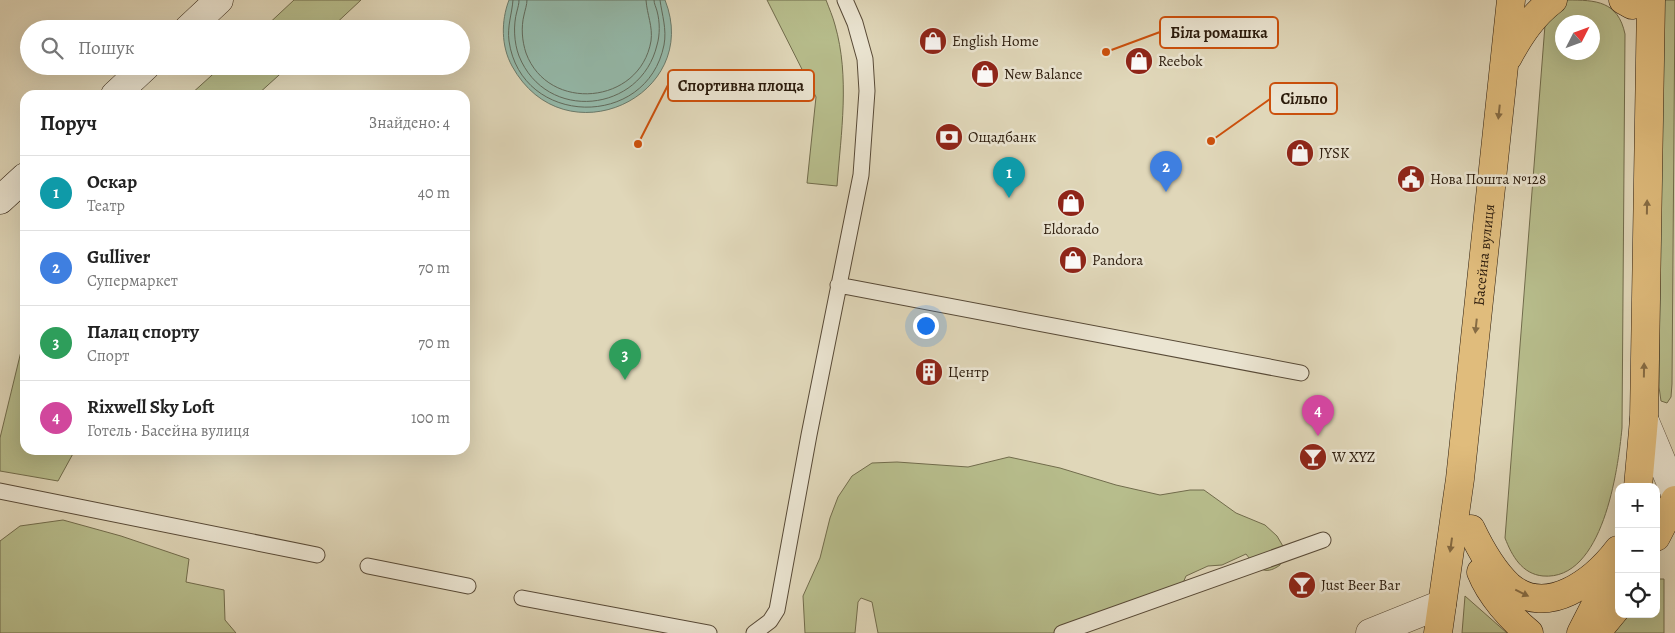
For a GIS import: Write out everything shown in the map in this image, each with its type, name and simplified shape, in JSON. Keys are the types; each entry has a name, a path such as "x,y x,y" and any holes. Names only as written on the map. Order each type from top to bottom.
{"main road":[{"name":"Басейна вулиця","path":"1438,633 1460,479 1511,0"},
{"path":"1504,64 1528,24 1553,0"},
{"path":"1633,1 1651,39 1644,419 1638,483"},
{"path":"1460,479 1476,560 1484,582 1510,614 1530,633"},
{"path":"1660,529 1675,500"},
{"path":"1471,529 1486,559 1510,587 1524,595 1539,599 1555,598 1579,586 1606,565 1615,554"},
{"path":"1581,633 1605,586 1615,560"},
{"path":"1596,633 1615,610"}],"street":[{"path":"198,20 219,0"},
{"path":"120,90 136,75"},
{"path":"0,200 20,182"},
{"path":"1644,419 1675,492"},
{"path":"1370,633 1442,604"}],"lane":[{"path":"754,633 770,621 777,610 838,286 861,175 867,91 864,59 855,22 846,0"},
{"path":"838,286 1301,373"},
{"path":"0,491 317,555"},
{"path":"1062,633 1323,540"},
{"path":"368,566 468,586"},
{"path":"522,598 709,633"}],"shaded area":[{"path":"294,0 361,0 340,20 273,20"},
{"path":"767,0 826,0 831,12 840,45 843,85 837,186 807,183 816,97"},
{"path":"1567,0 1596,2 1611,9 1617,15 1622,23 1625,34 1622,428 1620,447 1604,520 1593,542 1580,561 1563,573 1543,576 1529,572 1519,563 1505,538 1545,25 1562,2"},
{"path":"1662,0 1675,0 1672,384 1671,397 1667,403 1661,401 1659,387"},
{"path":"212,75 279,75 263,90 196,90"},
{"path":"20,356 20,455 72,455 58,481 0,471 0,438"},
{"path":"1009,457 1060,468 1116,485 1160,495 1190,490 1204,490 1236,513 1265,525 1277,536 1284,548 1280,565 1274,569 1261,569 1246,554 1222,565 1208,566 1186,576 1177,597 1063,633 878,633 872,602 861,598 858,602 855,633 805,633 803,596 820,558 830,518 838,497 852,476 872,463 897,462 968,467"},
{"path":"63,520 121,536 189,559 186,582 224,590 225,620 236,633 0,633 0,541 20,526"},
{"path":"1660,579 1664,579 1664,633 1612,633 1622,618 1660,618"},
{"path":"1465,596 1507,633 1462,633"}],"water":[{"path":"509,0 665,0 671,34 664,64 647,88 622,105 593,112 563,109 535,94 512,66 508,58 503,33 506,8"}],"place":[{"name":"English Home","path":"933,41"},
{"name":"Біла ромашка","path":"1106,52"},
{"name":"Reebok","path":"1139,61"},
{"name":"New Balance","path":"985,74"},
{"name":"Ощадбанк","path":"949,137"},
{"name":"Сільпо","path":"1211,141"},
{"name":"Спортивна площа","path":"638,144"},
{"name":"JYSK","path":"1300,153"},
{"name":"Нова Пошта №128","path":"1411,179"},
{"name":"Gulliver","path":"1166,192"},
{"name":"Оскар","path":"1009,198"},
{"name":"Eldorado","path":"1071,203"},
{"name":"Pandora","path":"1073,260"},
{"name":"Центр","path":"929,372"},
{"name":"Палац спорту","path":"625,380"},
{"name":"Rixwell Sky Loft","path":"1318,436"},
{"name":"W XYZ","path":"1313,457"},
{"name":"Just Beer Bar","path":"1302,585"}]}
